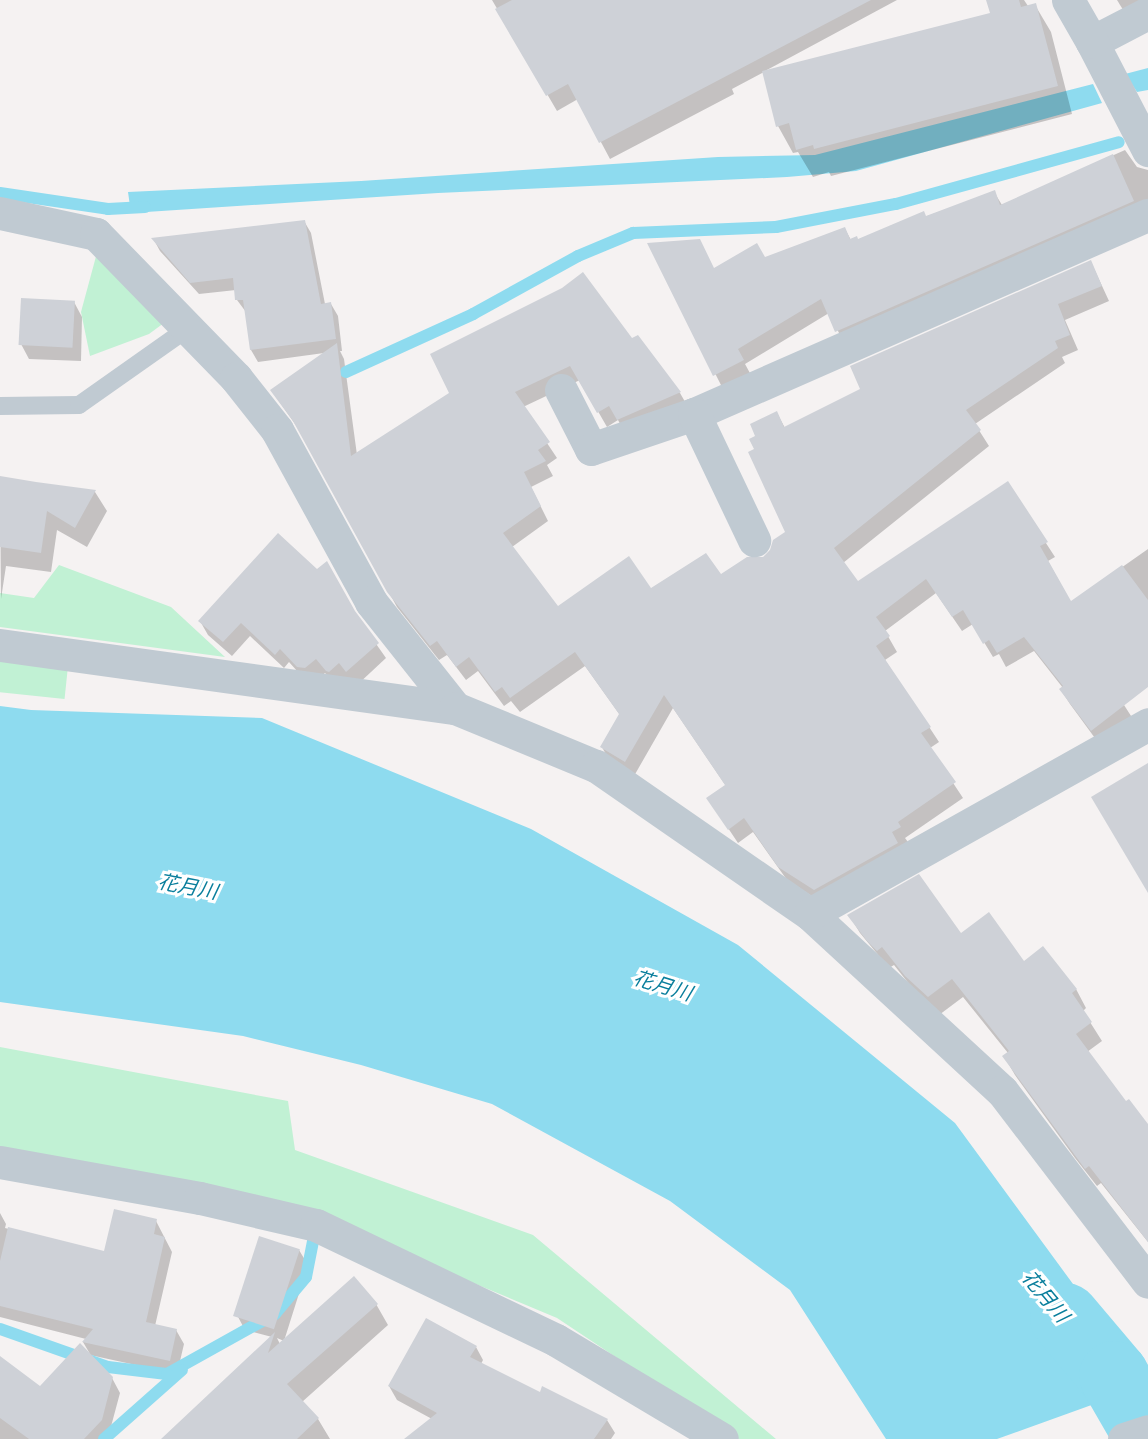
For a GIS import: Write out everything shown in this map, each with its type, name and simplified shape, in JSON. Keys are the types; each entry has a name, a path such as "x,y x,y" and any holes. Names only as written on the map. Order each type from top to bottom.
{"street":[{"path":"1068,0 1148,150"},
{"path":"1092,42 1148,13"},
{"path":"0,213 96,234 236,378 277,430 370,602 455,708"},
{"path":"561,390 591,449 694,414 1148,215"},
{"path":"694,414 754,540"},
{"path":"0,645 455,708 596,766 810,914 1002,1091 1148,1282"},
{"path":"810,914 1148,724"},
{"path":"0,1162 200,1198 316,1225 556,1340 722,1439"},
{"path":"1124,1439 1148,1431"}],"lane":[{"path":"0,406 80,405 188,328"}],"green space":[{"path":"98,249 172,317 149,334 90,356 81,312"},
{"path":"59,565 171,607 225,657 0,627 0,593 34,598"},
{"path":"0,653 69,660 65,699 0,692"},
{"path":"0,1047 288,1101 295,1150 533,1235 776,1439 739,1439 557,1318 284,1204 0,1152"}],"water":[{"path":"1148,68 1148,90 1137,92 1125,74"},
{"path":"1093,84 1102,103 856,171 787,177 438,193 131,213 128,192 361,181 718,157 815,155"},
{"path":"0,706 31,710 262,718 531,829 738,945 955,1123 1147,1385 997,1439 886,1439 790,1290 670,1201 492,1104 361,1065 243,1036 0,1002"}],"building":[{"path":"512,0 871,0 599,143 568,84 546,96 495,9"},
{"path":"986,0 1019,0 1021,7 1036,3 1058,86 814,149 813,145 796,150 789,123 776,127 762,71 990,13"},
{"path":"1113,154 1134,201 835,332 821,299 738,349 744,360 713,376 647,243 700,239 714,268 757,243 765,257 845,227 850,239 857,236 858,239 924,211 926,216 995,190 1000,205"},
{"path":"305,220 321,304 331,302 336,339 250,350 243,300 235,300 233,278 190,283 151,238"},
{"path":"1091,260 1102,286 1058,304 1070,335 1055,341 1058,348 966,410 981,430 834,548 858,581 1008,481 1048,542 1040,546 1071,601 1122,565 1148,600 1148,687 1091,731 1059,689 1063,686 1024,637 997,653 989,640 983,644 963,610 952,617 926,579 876,617 890,636 876,646 931,727 921,733 956,782 898,822 901,827 892,832 898,843 814,890 778,867 744,818 728,830 706,798 725,785 664,695 625,762 600,747 619,714 575,652 510,698 502,687 495,692 469,657 456,667 437,641 430,646 387,592 293,421 270,390 337,343 351,456 449,393 430,354 562,288 583,272 632,338 638,335 681,392 617,420 609,406 597,413 570,366 515,392 550,442 538,450 546,461 524,472 541,506 503,533 558,606 629,556 651,588 706,553 721,574 747,557 763,557 770,550 773,540 785,532 748,452 754,449 749,439 755,436 750,424 777,411 784,427 860,389 850,366"},
{"path":"21,298 75,301 72,348 19,345"},
{"path":"0,476 96,490 75,528 47,511 41,553 0,547"},
{"path":"278,533 317,569 327,561 355,611 379,643 346,672 339,663 329,672 326,671 316,659 305,668 297,667 280,649 275,655 241,623 223,642 198,621"},
{"path":"1148,763 1148,893 1091,797"},
{"path":"919,874 961,933 989,912 1024,961 1043,946 1077,989 1072,993 1092,1022 1076,1034 1126,1101 1129,1099 1148,1124 1148,1242 1089,1166 1085,1169 1002,1056 1009,1051 952,979 928,997 905,976 882,947 877,951 867,941 847,915"},
{"path":"114,1209 157,1219 154,1234 165,1237 146,1322 177,1329 170,1361 82,1342 93,1329 0,1306 0,1261 8,1227 104,1251"},
{"path":"259,1236 300,1249 274,1329 233,1316"},
{"path":"354,1276 378,1304 287,1384 319,1418 297,1439 161,1439 275,1332 268,1353"},
{"path":"426,1318 477,1346 470,1357 540,1392 542,1386 608,1419 594,1439 404,1439 437,1413 388,1386"},
{"path":"80,1343 113,1377 102,1420 84,1439 29,1439 0,1418 0,1356 40,1386"}],"waterway":[{"path":"346,372 473,314 578,256 633,233 776,227 896,204 1119,142"},
{"path":"0,193 108,209 145,207"},
{"path":"0,1329 108,1367 167,1374 275,1314 306,1277 316,1226"},
{"name":"花月川","path":"1065,1318 1114,1376 1148,1435"},
{"path":"104,1439 182,1370"}]}
